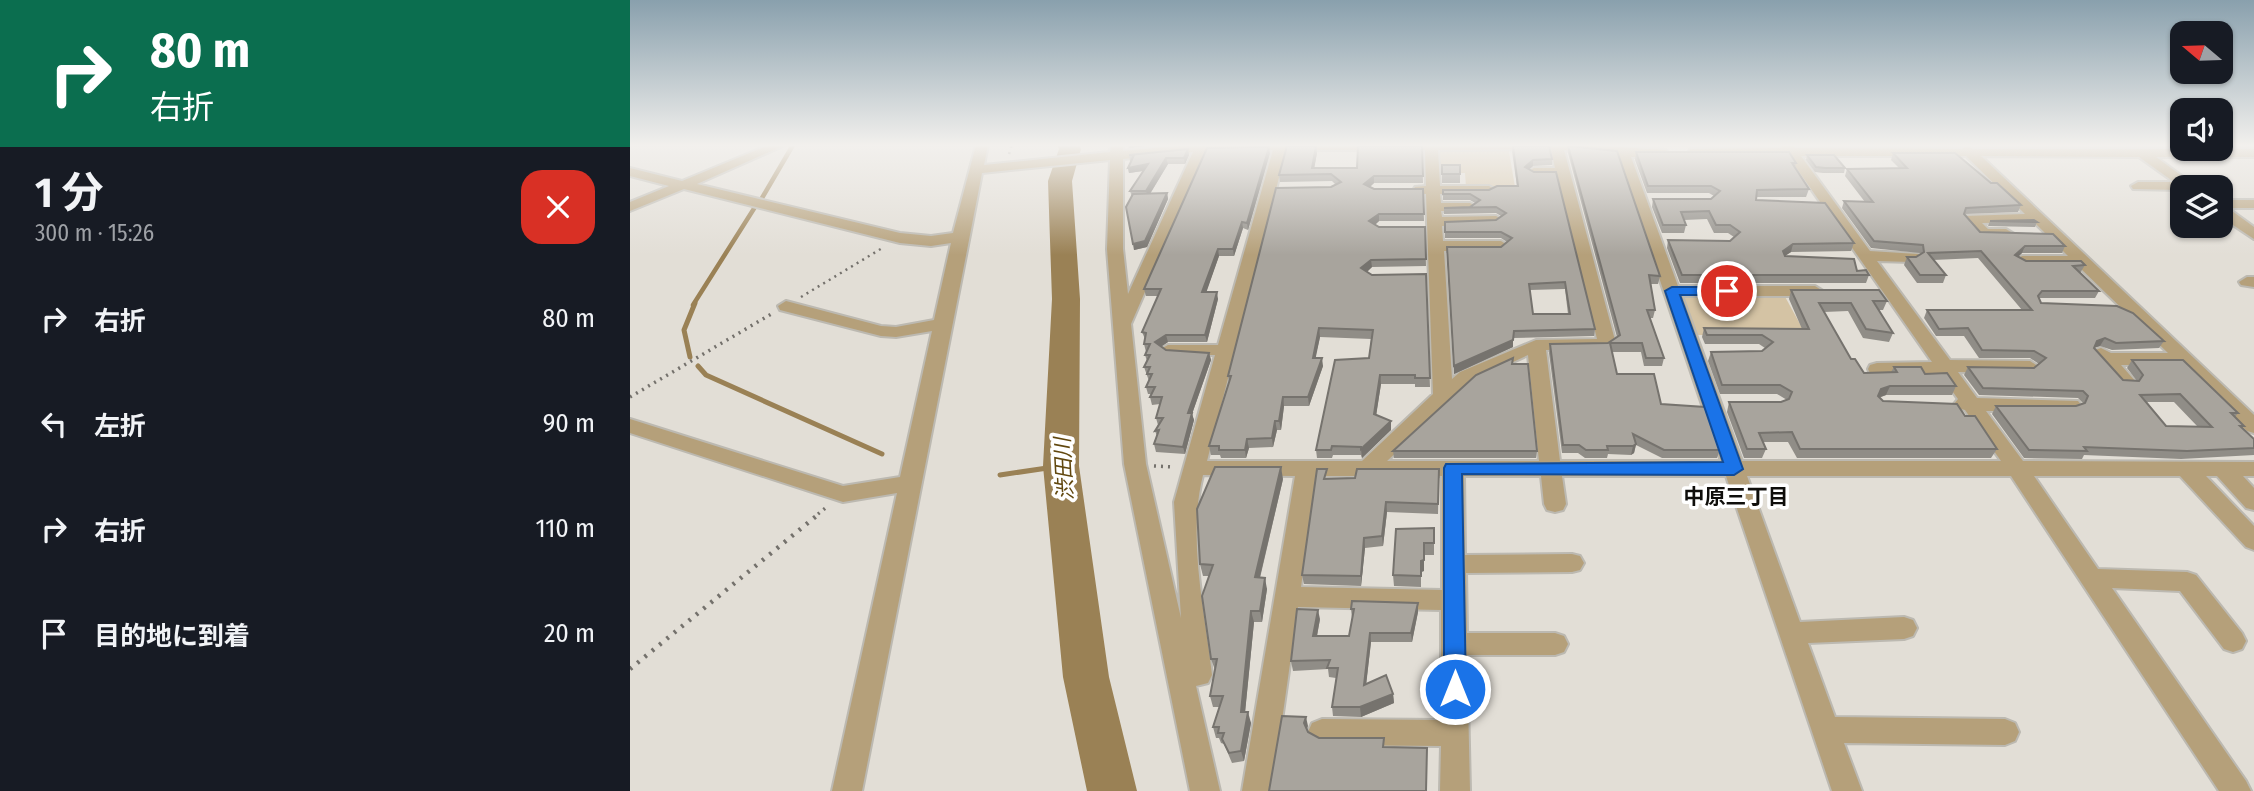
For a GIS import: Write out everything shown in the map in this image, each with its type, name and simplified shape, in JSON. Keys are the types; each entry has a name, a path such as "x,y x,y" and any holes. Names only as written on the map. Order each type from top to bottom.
{"street":[{"path":"674,182 900,238 931,241 960,237"},
{"path":"630,206 688,182"},
{"path":"847,791 972,182"},
{"path":"1119,182 1123,240 1122,324 1135,464 1205,791"},
{"path":"1122,324 1182,193 1185,182"},
{"path":"1199,675 1189,586 1185,502 1226,350 1277,182"},
{"path":"1432,182 1431,274 1443,396"},
{"path":"1368,467 1468,376 1536,345 1607,344 1566,182"},
{"path":"1638,182 1647,200 1660,240 1672,291 1700,352 1711,403 1847,791"},
{"path":"1815,182 2016,467 2236,791"},
{"path":"2000,182 2254,426"},
{"path":"2138,186 2170,186"},
{"path":"1409,190 1433,220 1502,248"},
{"path":"1433,220 1489,190"},
{"path":"2233,204 2254,204"},
{"path":"1433,220 1471,206"},
{"path":"1810,210 1835,210"},
{"path":"2038,218 1970,219 1984,234 2056,235"},
{"path":"2233,219 2254,234"},
{"path":"1433,220 1496,220"},
{"path":"1844,260 1912,257"},
{"path":"2022,261 2083,261"},
{"path":"1746,273 1755,291"},
{"path":"1672,291 1838,291"},
{"path":"1866,291 1893,291"},
{"path":"2105,305 2129,306"},
{"path":"786,306 881,331 896,332 943,324"},
{"path":"1536,345 1555,503"},
{"path":"1168,351 1226,350"},
{"path":"2127,382 2102,355 2185,359"},
{"path":"1877,369 2031,367"},
{"path":"1711,403 1737,403"},
{"path":"1947,404 2071,405"},
{"path":"630,426 843,494 911,483"},
{"path":"1194,468 2254,469"},
{"path":"1257,791 1307,468"},
{"path":"1453,468 1455,791"},
{"path":"2185,468 2254,541"},
{"path":"2222,468 2254,502"},
{"path":"1454,564 1572,563"},
{"path":"2092,578 2187,582 2233,641"},
{"path":"1285,597 1454,600"},
{"path":"1791,633 1903,628"},
{"path":"1454,644 1555,644"},
{"path":"1825,730 2005,732"},
{"path":"1322,732 1455,733"}],"path":[{"path":"630,397 900,238"},
{"path":"1135,464 1194,468"},
{"path":"630,669 843,494"}],"shaded area":[{"path":"1466,182 1514,182 1515,187 1466,187"},
{"path":"1783,293 1806,335 1693,335 1679,296"}],"building":[{"path":"1136,182 1152,182 1146,191 1130,191"},
{"path":"1192,182 1259,182 1247,223 1242,222 1233,249 1218,249 1202,292 1217,292 1205,335 1166,335 1155,342 1166,350 1209,353 1188,413 1192,413 1183,447 1154,444 1159,430 1155,431 1163,418 1156,418 1162,397 1150,397 1155,387 1146,387 1152,374 1147,374 1150,367 1144,367 1150,355 1145,355 1150,344 1144,344 1146,333 1142,332 1161,289 1144,289"},
{"path":"1341,182 1367,182 1364,184 1374,189 1423,189 1424,214 1379,214 1369,221 1379,227 1425,227 1426,259 1371,260 1361,268 1372,275 1426,274 1430,378 1380,375 1374,414 1391,421 1361,449 1332,446 1331,450 1316,450 1335,360 1369,358 1373,330 1319,328 1313,358 1322,358 1308,397 1283,397 1279,421 1275,421 1272,438 1247,439 1245,450 1219,450 1219,446 1209,446 1231,376 1228,376 1276,188 1331,187"},
{"path":"1517,182 1558,182 1595,329 1514,331 1513,340 1454,366 1447,247 1501,247 1512,238 1501,232 1445,232 1445,222 1496,220 1506,213 1496,207 1444,208 1470,207 1480,200 1470,194 1443,194 1443,190 1489,190 1497,186 1518,186","holes":["1565,282 1570,314 1533,314 1529,284"]},
{"path":"1578,182 1628,182 1660,276 1649,275 1655,310 1647,310 1664,358 1646,358 1642,343 1610,343 1617,374 1654,374 1661,404 1705,407 1720,450 1664,450 1633,434 1636,444 1633,446 1607,446 1608,450 1586,450 1579,445 1563,445 1550,344 1608,343 1620,335"},
{"path":"1647,182 1804,182 1809,189 1757,190 1756,200 1825,203 1854,243 1793,244 1783,251 1785,256 1854,259 1857,271 1866,270 1869,275 1682,275 1668,240 1730,241 1740,232 1730,225 1716,225 1709,211 1681,212 1686,225 1663,225 1653,199 1711,199 1720,191 1711,186 1648,186"},
{"path":"1857,182 1997,183 2021,205 1966,208 1964,214 1980,232 2053,234 2065,246 2025,246 2015,255 2026,261 2081,261 2085,265 2073,266 2099,291 2042,291 2038,296 2041,303 2117,306 2133,313 2164,341 2116,343 2105,338 2097,341 2094,348 2123,380 2139,381 2143,375 2132,360 2183,360 2238,413 2231,413 2254,439 2254,448 2187,451 2084,447 2087,451 2029,450 1996,406 2076,406 2085,403 2088,396 2083,391 1983,388 1968,367 2034,368 2046,358 2034,351 1982,350 1968,328 1939,329 1927,310 2032,310 1981,251 1928,253 1946,275 1920,275 1907,257 1916,257 1924,252 1923,245 1874,241 1844,201 1873,202","holes":["2180,394 2212,427 2166,426 2140,395"]},
{"path":"1167,193 1145,241 1133,244 1126,207 1133,194"},
{"path":"2034,220 2037,222 1990,221"},
{"path":"1791,290 1879,290 1887,301 1873,301 1893,333 1866,329 1851,303 1819,303 1851,359 1855,359 1864,373 1897,372 1894,367 1921,367 1925,374 1947,373 1956,386 1890,386 1881,389 1878,396 1883,401 1957,404 1965,416 1975,416 1997,449 1800,449 1792,432 1759,433 1766,449 1747,449 1729,402 1781,402 1789,399 1792,392 1780,385 1722,385 1711,352 1762,351 1773,342 1762,335 1707,335 1704,328 1809,329"},
{"path":"1513,358 1512,364 1528,364 1537,451 1393,451 1476,375"},
{"path":"1215,467 1281,467 1255,577 1265,578 1260,611 1251,611 1241,712 1248,712 1241,751 1229,753 1222,739 1224,733 1218,733 1219,727 1213,727 1223,696 1210,696 1217,659 1211,659 1202,596 1213,565 1200,564 1197,509"},
{"path":"1317,469 1327,469 1324,479 1355,478 1357,469 1439,469 1438,504 1386,502 1382,536 1364,538 1361,576 1302,575"},
{"path":"1434,528 1434,543 1424,543 1421,576 1393,575 1396,529"},
{"path":"1352,601 1418,603 1411,633 1370,633 1364,685 1386,675 1393,694 1360,707 1332,707 1338,668 1327,668 1330,660 1291,661 1297,609 1318,610 1313,636 1349,636 1354,609 1351,609"},
{"path":"1282,716 1306,717 1304,723 1308,732 1319,738 1384,738 1383,747 1427,748 1426,791 1269,791"}],"waterway":[{"path":"762,198 771,182"},
{"name":"渋田川","path":"1060,182 1066,299 1061,466 1086,677 1112,791"},
{"path":"693,305 755,207"},
{"path":"690,357 684,330 695,303"},
{"path":"698,366 706,375 882,454"},
{"path":"1000,475 1061,466"}],"district":[{"name":"中原三丁目","path":"1736,497"}],"route":[{"path":"1455,689 1453,468 1734,469 1672,291 1727,291"}]}
